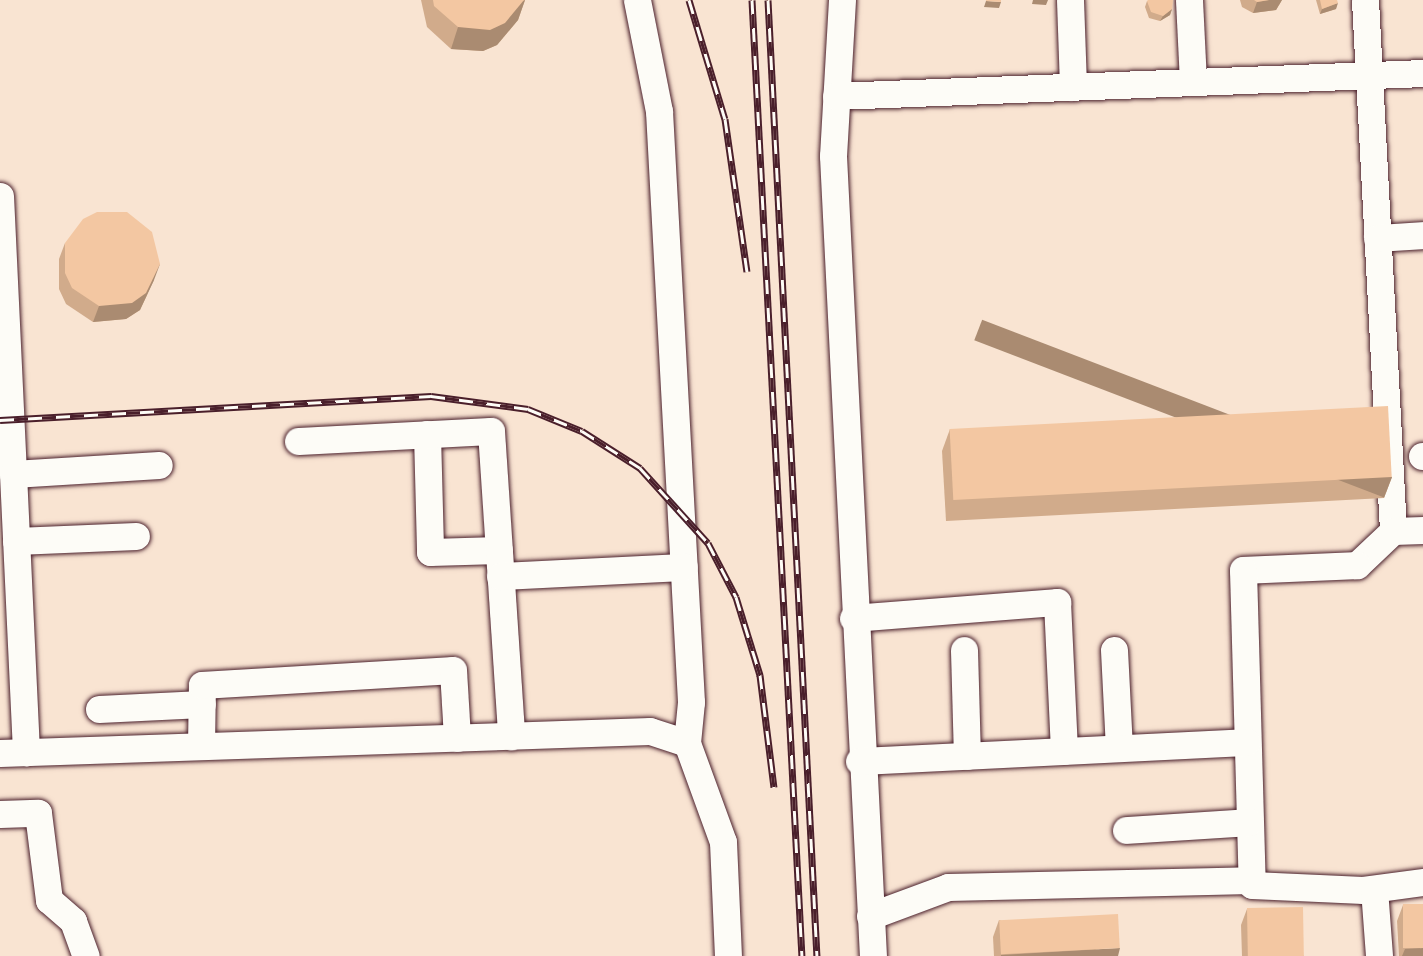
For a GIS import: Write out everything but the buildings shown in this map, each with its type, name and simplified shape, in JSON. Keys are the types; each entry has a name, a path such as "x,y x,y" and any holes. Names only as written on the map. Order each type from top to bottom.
{"lane":[{"path":"637,0 659,111 691,702 687,743 723,842 728,956"},
{"path":"842,0 833,156 859,761 873,956"},
{"path":"1070,0 1074,87"},
{"path":"1189,0 1193,82"},
{"path":"1365,0 1393,531"},
{"path":"836,96 1423,73"},
{"path":"0,196 16,541 13,753 650,731 687,743"},
{"path":"1377,238 1423,235"},
{"path":"298,441 491,431 511,736"},
{"path":"427,434 430,552 500,563 684,567"},
{"path":"13,474 159,465"},
{"path":"1423,530 1393,531 1357,565 1243,570 1251,885 1374,889 1423,882"},
{"path":"16,541 136,536"},
{"path":"853,618 1057,602 1064,751"},
{"path":"964,650 967,756"},
{"path":"1114,650 1119,748"},
{"path":"201,746 202,685 453,670 458,738"},
{"path":"99,709 202,704"},
{"path":"859,761 1248,742"},
{"path":"0,814 38,813 49,900 73,921 86,956"},
{"path":"1126,830 1250,822"},
{"path":"870,916 948,887 1251,880"},
{"path":"1374,889 1379,956"}],"shaded area":[{"path":"0,0 1423,0 1423,956 0,956"}],"railway":[{"path":"689,0 725,119 747,271"},
{"path":"752,0 802,956"},
{"path":"768,0 817,956"},
{"path":"0,420 431,396 528,409 582,431 640,468 708,543 736,597 760,675 774,787"}]}
